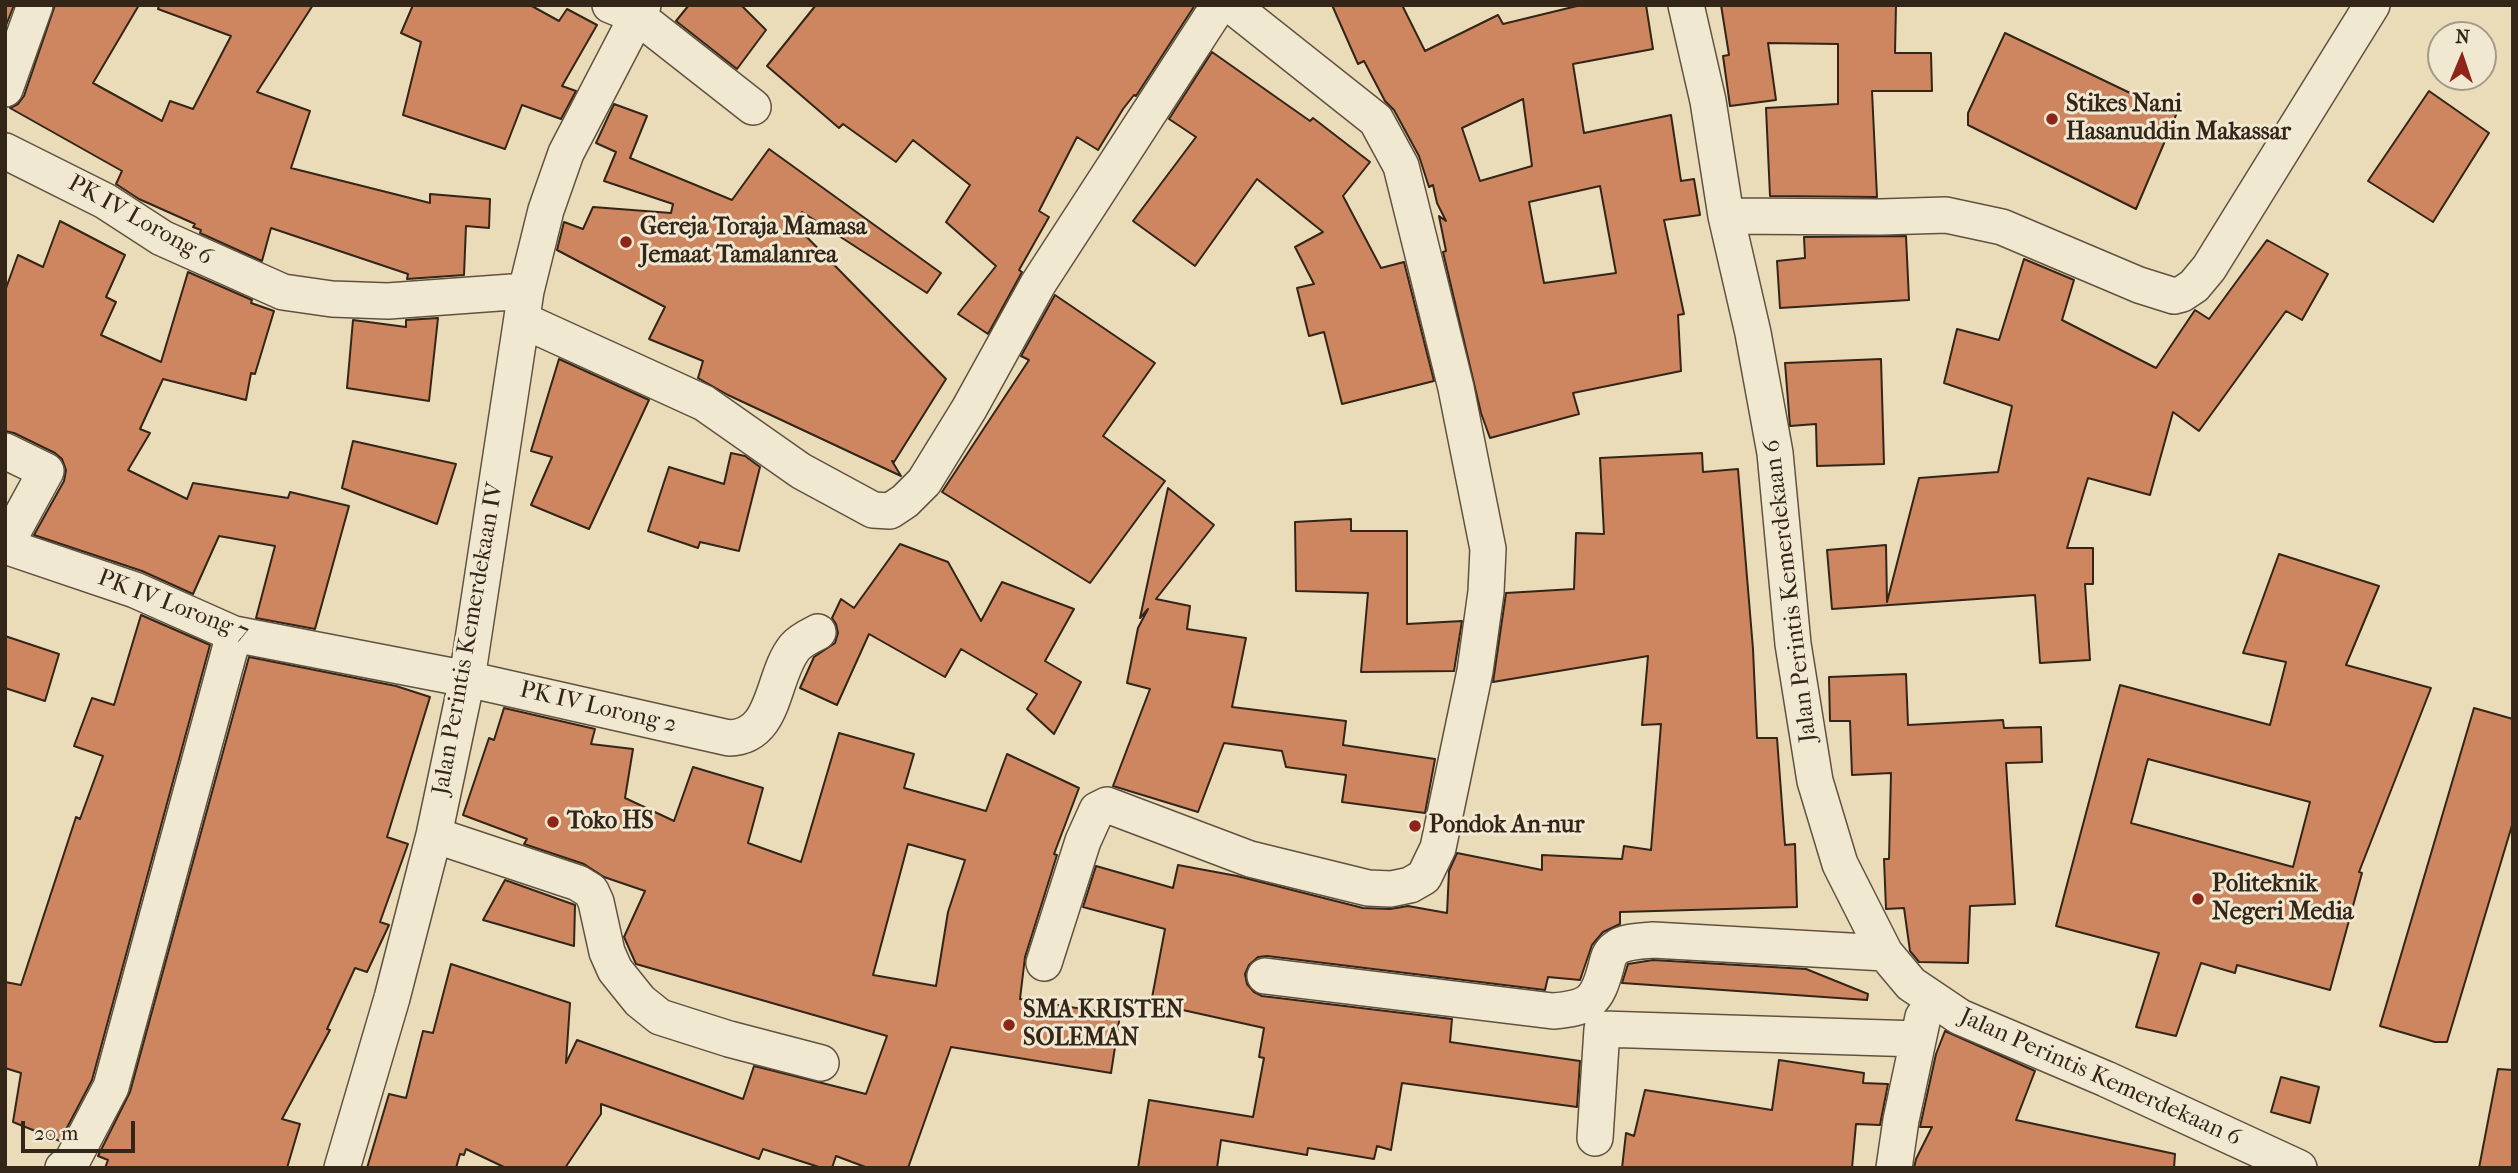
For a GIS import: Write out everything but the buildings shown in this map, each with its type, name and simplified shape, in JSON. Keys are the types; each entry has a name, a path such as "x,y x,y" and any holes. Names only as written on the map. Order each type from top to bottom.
{"street":[{"path":"5,89 35,5"},
{"path":"524,305 704,403 801,471 873,510 890,511 905,501 924,482 970,409 1038,284 1219,5"},
{"path":"1044,964 1083,841 1097,810 1107,806 1250,859 1368,888 1391,889 1410,885 1424,877 1438,848 1471,700 1486,592 1488,549 1456,388 1402,166 1376,120 1231,5"},
{"name":"Jalan Perintis Kemerdekaan 6","path":"1686,5 1708,101 1726,216 1753,333 1776,453 1793,644 1815,781 1840,864 1885,953 1911,984 1960,1017 2106,1079 2236,1154 2299,1168"},
{"path":"1726,216 1946,215 2002,227 2139,285 2174,296 2182,294 2194,286 2209,268 2372,5"},
{"path":"630,9 753,107"},
{"name":"Jalan Perintis Kemerdekaan IV","path":"342,1168 368,1083 434,835 467,679 524,305 546,210 562,165 588,111 630,9"},
{"name":"PK IV Lorong 6","path":"5,151 105,201 162,238 283,292 332,299 524,305"},
{"path":"5,451 46,471 5,546"},
{"name":"PK IV Lorong 7","path":"5,546 135,590 234,634 467,679"},
{"name":"PK IV Lorong 2","path":"467,679 729,738 746,737 766,714 788,657 800,641 818,632"},
{"path":"64,1168 72,1161 111,1087 234,634"},
{"path":"434,835 578,883 591,891 596,901 607,952 615,970 640,1001 660,1017 729,1040 821,1063"},
{"path":"1265,976 1553,1011 1587,1003 1599,992 1609,954 1628,943 1653,940 1885,953"},
{"path":"1894,1168 1927,996"},
{"path":"1595,1138 1602,1029 1917,1039"}],"place":[{"name":"Stikes Nani Hasanuddin Makassar","path":"2052,119"},
{"name":"Gereja Toraja Mamasa Jemaat Tamalanrea","path":"626,242"},
{"name":"Toko HS","path":"553,822"},
{"name":"Pondok An-nur","path":"1415,826"},
{"name":"Politeknik Negeri Media","path":"2198,899"},
{"name":"SMA KRISTEN SOLEMAN","path":"1009,1025"}]}
